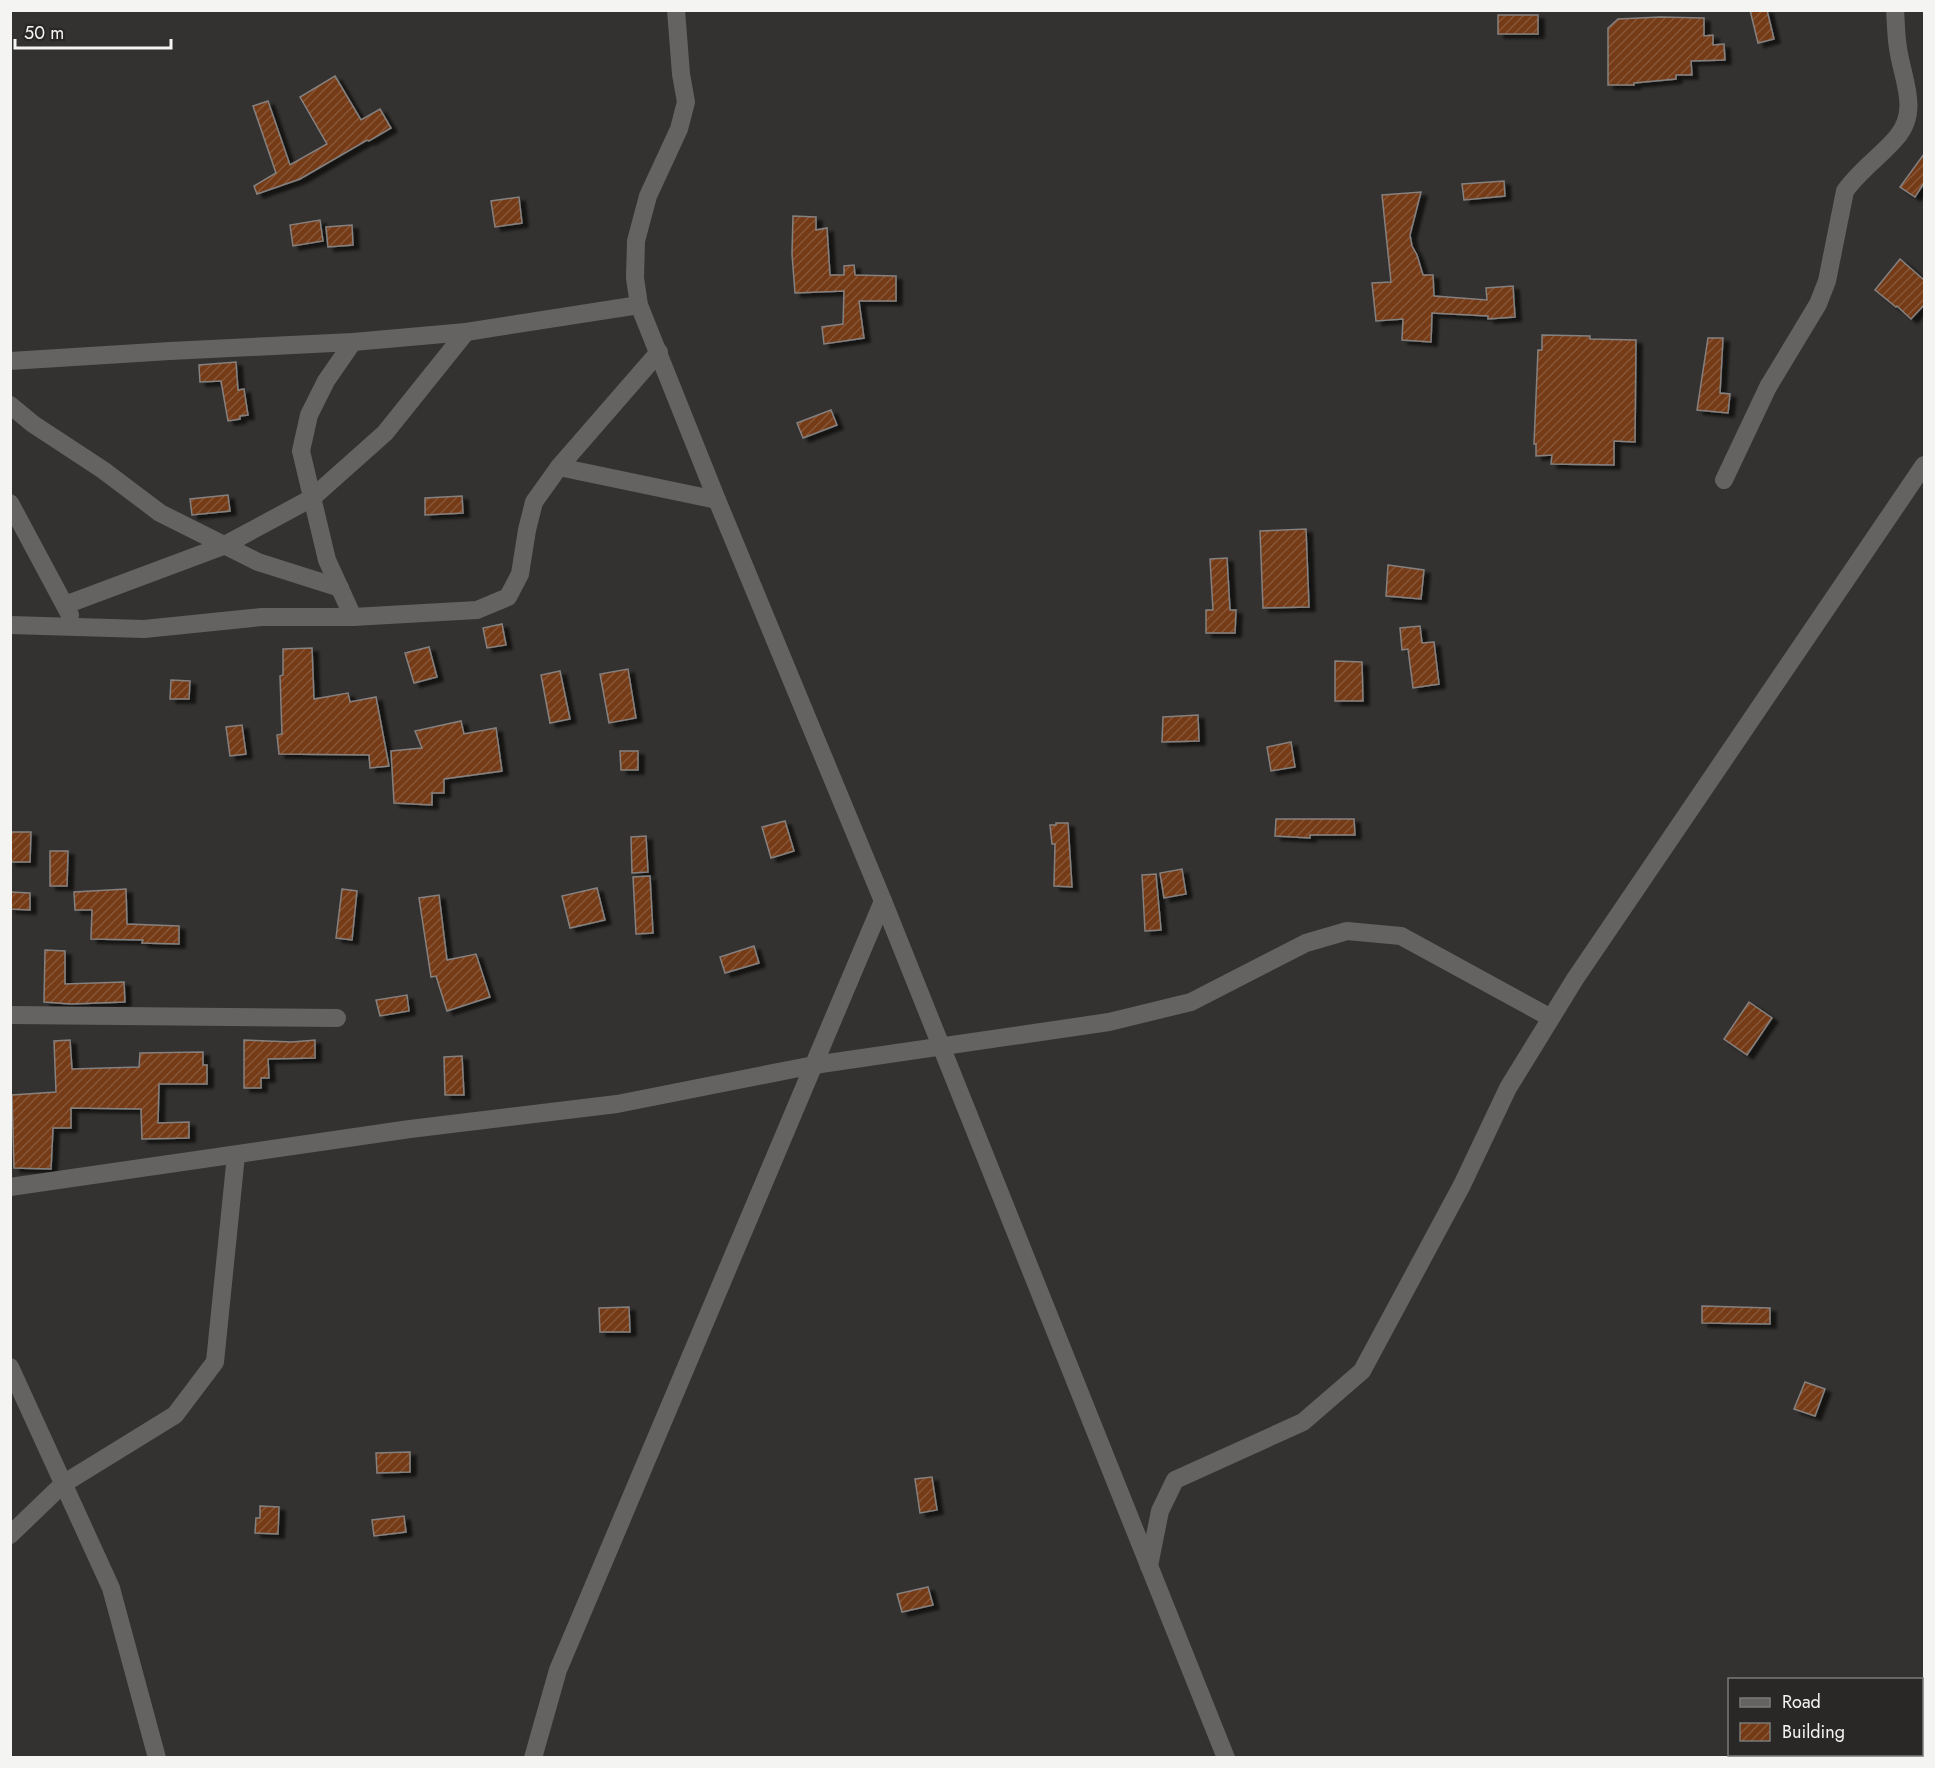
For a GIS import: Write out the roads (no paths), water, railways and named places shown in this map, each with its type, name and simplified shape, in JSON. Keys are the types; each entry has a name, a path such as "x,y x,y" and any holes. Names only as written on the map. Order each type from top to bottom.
{"street":[{"path":"676,10 686,102 680,129 648,196 636,240 635,278 639,305 883,902 1226,1758"},
{"path":"1724,480 1768,387 1818,304 1827,281 1845,191 1854,178 1899,135 1908,117 1910,96 1898,49 1895,10"},
{"path":"10,362 353,342 466,332 639,305"},
{"path":"65,605 223,546 312,498 385,433 466,332"},
{"path":"353,342 326,381 309,416 302,451 327,561 353,617"},
{"path":"10,625 144,629 262,617 353,617 477,610 508,597 520,574 526,530 534,502 559,467 659,352"},
{"path":"10,405 33,424 103,470 160,513 258,562 340,588"},
{"path":"1149,1566 1160,1511 1175,1480 1303,1422 1362,1371 1462,1185 1508,1088 1575,979 1924,465"},
{"path":"559,467 717,500"},
{"path":"10,504 76,627"},
{"path":"533,1758 558,1670 883,902"},
{"path":"10,1187 410,1129 618,1104 814,1065 1109,1022 1191,1002 1306,944 1347,931 1401,936 1551,1018"},
{"path":"10,1015 337,1018"},
{"path":"10,1535 63,1484 175,1415 215,1362 236,1155"},
{"path":"10,1367 111,1588 157,1758"}]}
